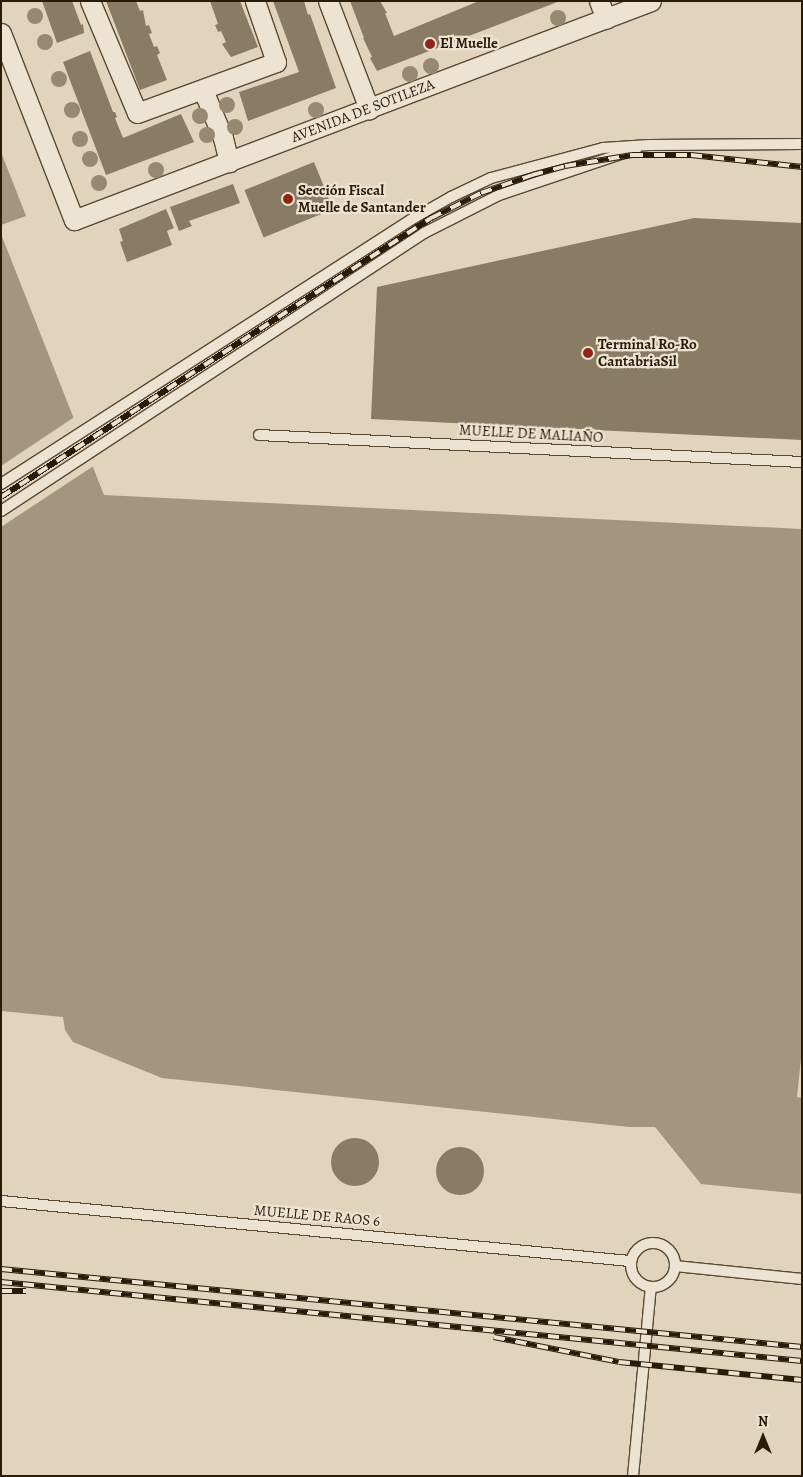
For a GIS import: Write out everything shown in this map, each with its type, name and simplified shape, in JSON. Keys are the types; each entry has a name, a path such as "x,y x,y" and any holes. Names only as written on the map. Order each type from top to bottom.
{"street":[{"path":"90,1 137,113 276,62 255,1"},
{"path":"328,1 368,109"},
{"name":"AVENIDA DE SOTILEZA","path":"1,33 74,220 368,109 602,10 651,1"},
{"path":"203,90 223,138 229,162"}],"lane":[{"path":"1,484 414,218 451,197 491,178 603,148 649,145 802,144"},
{"path":"1,511 424,233 499,195 649,145"},
{"name":"MUELLE DE MALIAÑO","path":"259,435 802,462"},
{"name":"MUELLE DE RAOS 6","path":"1,1201 630,1261"},
{"path":"658,1243 672,1254 675,1266 670,1279 658,1287 651,1287 645,1286 635,1278 630,1261 640,1246 658,1243"},
{"path":"675,1266 802,1278"},
{"path":"633,1476 651,1287"}],"shaded area":[{"path":"1,152 26,216 1,225"},
{"path":"1,234 104,495 802,529 802,1049 797,1097 802,1098 802,1194 701,1184 655,1127 629,1127 162,1078 73,1042 65,1030 63,1017 1,1011"}],"pier":[{"path":"76,416 95,465 1,527 1,466"}],"building":[{"path":"42,1 72,1 81,25 83,24 84,33 57,43"},
{"path":"106,1 136,1 140,11 143,10 146,26 149,25 152,33 149,34 154,47 157,46 160,53 157,55 167,80 140,90"},
{"path":"210,1 240,1 258,47 231,57 222,44 226,42 221,31 218,32 215,25 218,24"},
{"path":"273,1 304,1 336,88 248,121 239,92 299,72"},
{"path":"350,1 380,1 387,13 385,13 394,36 479,1 560,1 377,71 370,58 372,57"},
{"path":"90,51 113,112 115,112 117,117 115,118 123,138 181,114 194,142 106,175 63,62"},
{"name":"Sección Fiscal Muelle de Santander","path":"314,162 333,209 264,237 244,190"},
{"path":"233,184 240,203 189,221 192,226 179,231 170,207"},
{"path":"166,209 174,228 167,231 172,245 127,262 120,242 123,241 119,229"},
{"name":"Terminal Ro-Ro CantabriaSil","path":"694,218 802,223 802,440 371,419 377,287"},
{"path":"350,1138 360,1138 369,1142 375,1148 379,1162 375,1176 369,1182 360,1186 350,1186 341,1182 335,1176 331,1167 331,1157 335,1148 341,1142"},
{"path":"455,1147 465,1147 474,1151 480,1157 483,1162 483,1180 474,1191 465,1195 455,1195 446,1191 440,1185 436,1176 436,1166 440,1157 446,1151"}],"railway":[{"path":"1,497 431,218 481,193 532,175 565,166 632,155 691,155 802,167"},
{"path":"1,1269 802,1347"},
{"path":"1,1282 802,1361"},
{"path":"1,1291 26,1291"},
{"path":"494,1337 619,1362 802,1380"}],"place":[{"name":"El Muelle","path":"430,44"},
{"name":"Sección Fiscal Muelle de Santander","path":"288,199"},
{"name":"Terminal Ro-Ro CantabriaSil","path":"588,353"}]}
